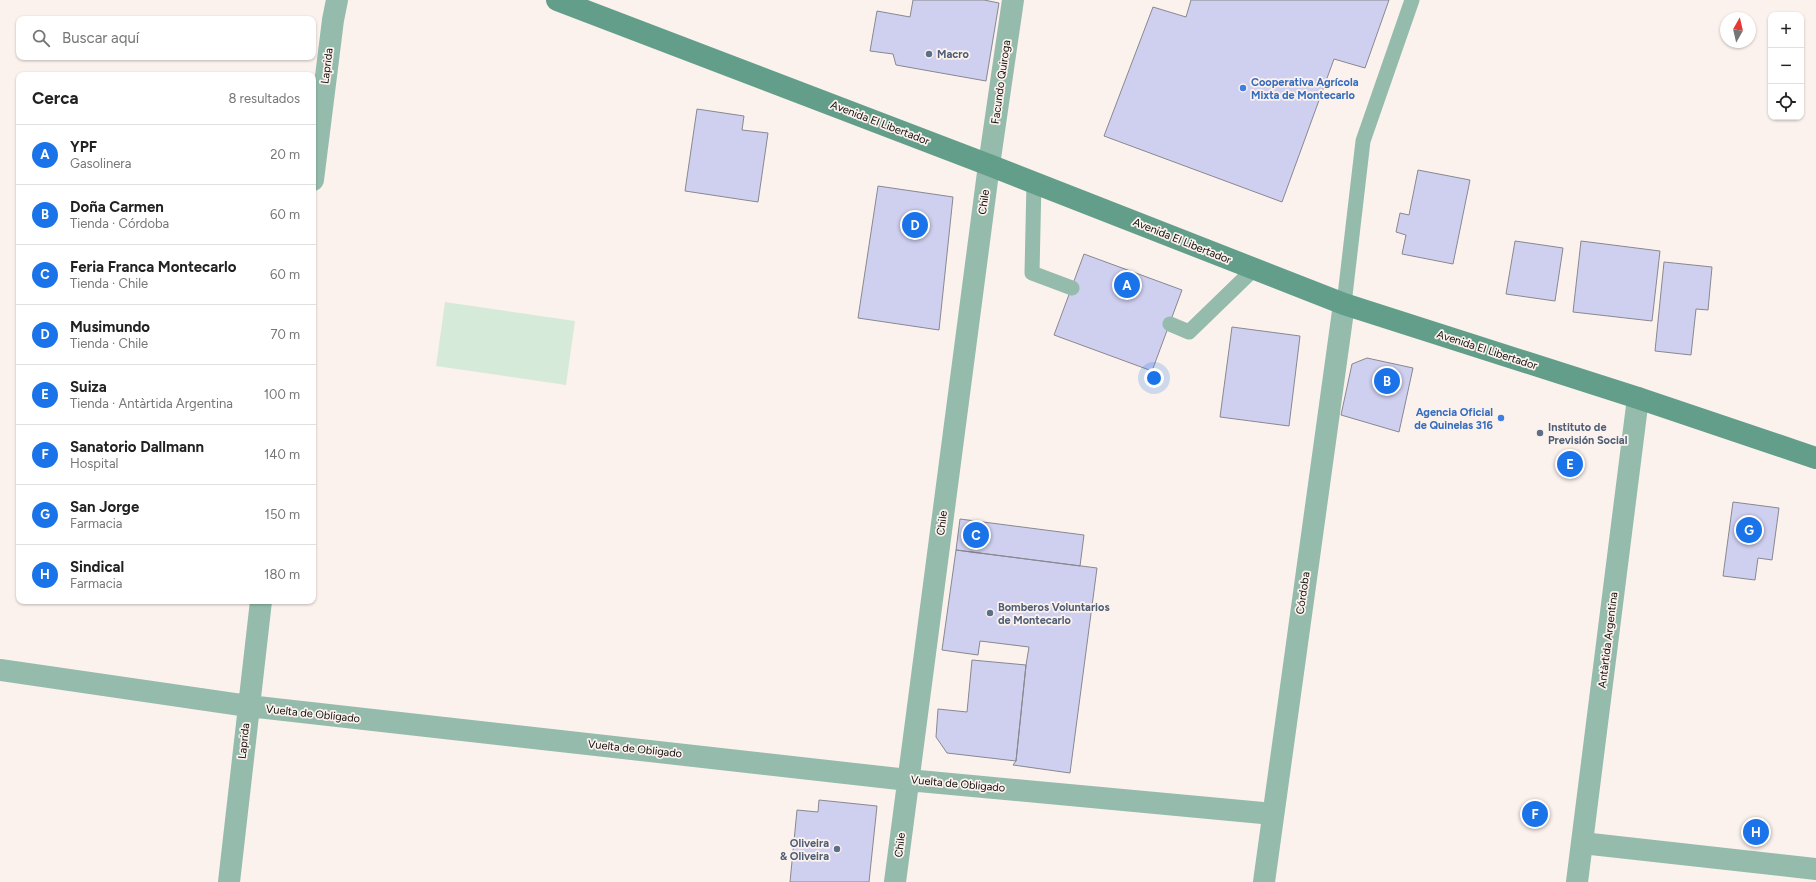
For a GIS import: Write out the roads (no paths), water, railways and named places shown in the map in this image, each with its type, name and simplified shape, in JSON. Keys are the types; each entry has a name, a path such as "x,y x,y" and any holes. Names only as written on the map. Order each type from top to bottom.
{"main road":[{"name":"Avenida El Libertador","path":"557,0 1034,182 1344,304 1638,398 1816,458"}],"street":[{"name":"Laprida","path":"316,156 333,20 337,0"},
{"name":"Facundo Quiroga","path":"989,165 1013,0"},
{"name":"Chile","path":"895,882 989,165"},
{"name":"Córdoba","path":"1264,882 1344,304"},
{"name":"Antàrtida Argentina","path":"1577,882 1638,398"},
{"name":"Laprida","path":"229,882 261,604"},
{"name":"Vuelta de Obligado","path":"0,670 248,706 908,780 1273,814"},
{"path":"1582,843 1816,869"}],"lane":[{"path":"1344,304 1363,141 1412,0"},
{"path":"1034,182 1032,273 1072,288"},
{"path":"1170,324 1189,332 1254,269"}],"place":[{"name":"Macro","path":"929,54"},
{"name":"Cooperativa Agrícola Mixta de Montecarlo","path":"1243,88"},
{"name":"Musimundo","path":"915,225"},
{"name":"YPF","path":"1127,285"},
{"name":"Doña Carmen","path":"1387,381"},
{"name":"Agencia Oficial de Quinelas 316","path":"1501,418"},
{"name":"Instituto de Previsión Social","path":"1540,433"},
{"name":"Suiza","path":"1570,464"},
{"name":"San Jorge","path":"1749,530"},
{"name":"Feria Franca Montecarlo","path":"976,535"},
{"name":"Bomberos Voluntarios de Montecarlo","path":"990,613"},
{"name":"Sanatorio Dallmann","path":"1535,814"},
{"name":"Sindical","path":"1756,832"},
{"name":"Oliveira & Oliveira","path":"837,849"}]}
